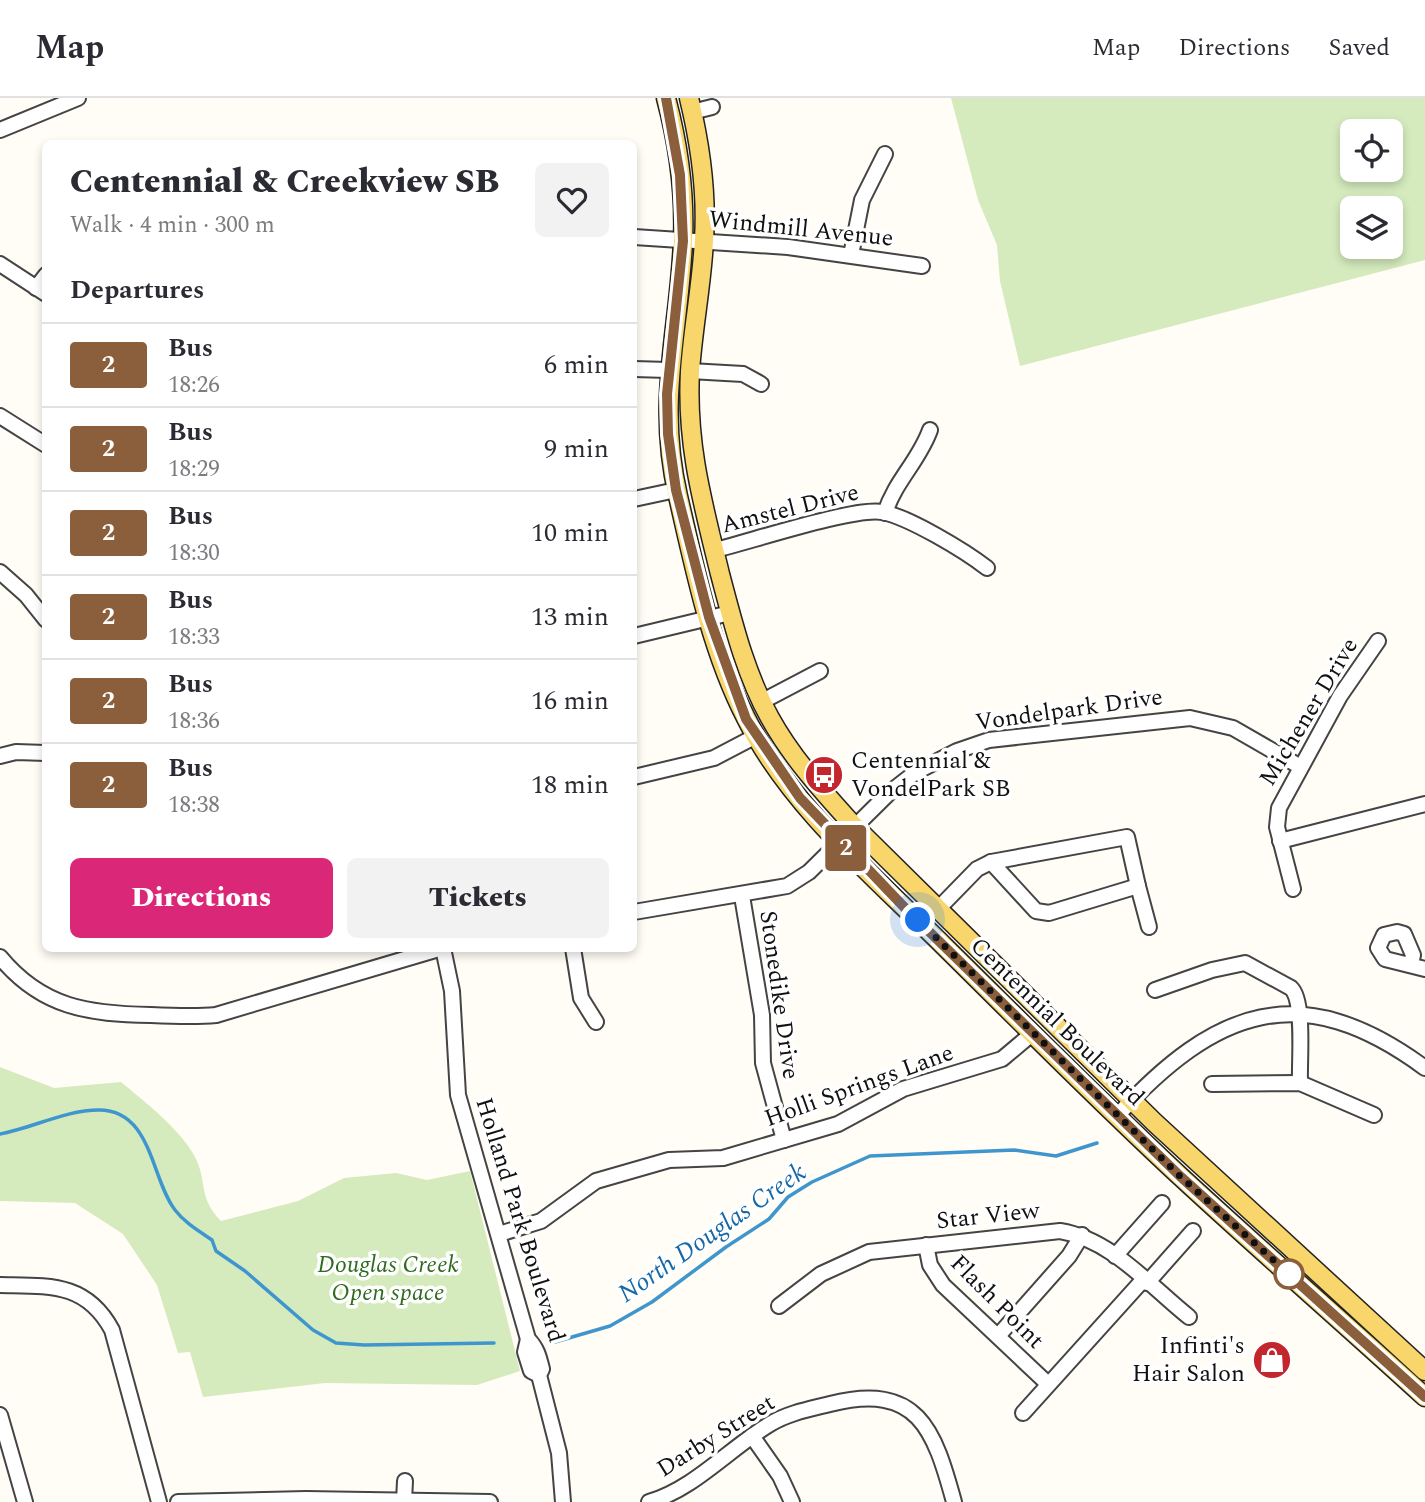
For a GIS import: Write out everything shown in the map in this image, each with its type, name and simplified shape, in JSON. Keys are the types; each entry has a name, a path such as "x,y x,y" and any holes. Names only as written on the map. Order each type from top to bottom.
{"main road":[{"name":"Centennial Boulevard","path":"666,98 680,175 683,241 668,370 668,434 676,490 709,617 734,692 756,736 800,798 840,842 1120,1119 1425,1397"},
{"name":"Centennial Boulevard","path":"690,105 704,211 704,241 690,371 694,468 730,613 761,702 782,739 854,826 1154,1122 1425,1371"}],"street":[{"path":"0,130 78,98"},
{"path":"690,105 712,107"},
{"path":"851,255 862,200 885,153"},
{"name":"Windmill Avenue","path":"637,237 851,255 922,266"},
{"path":"0,264 41,291"},
{"path":"637,369 668,370"},
{"path":"690,371 743,374 761,384"},
{"path":"0,416 42,442"},
{"path":"885,513 894,487 922,453 930,430"},
{"path":"637,498 676,490"},
{"name":"Amstel Drive","path":"715,550 862,513 885,513 970,555 987,568"},
{"path":"0,572 26,595 42,615"},
{"path":"637,635 730,613"},
{"name":"Michener Drive","path":"1293,889 1280,841 1279,808 1299,766 1364,657 1378,641"},
{"path":"761,702 820,671"},
{"name":"Vondelpark Drive","path":"637,912 742,896 787,886 809,872 854,826 916,772 957,751 1004,737 1190,718 1233,728 1299,766"},
{"path":"637,776 714,758 756,736"},
{"path":"0,756 16,752 42,753"},
{"path":"1280,841 1425,804"},
{"path":"938,909 977,869 991,862 1127,837 1149,927"},
{"path":"991,862 1036,911 1042,913 1138,886"},
{"name":"Stonedike Drive","path":"742,896 762,1015 764,1070 784,1140"},
{"path":"0,957 34,989 72,1008 108,1014 200,1017 429,952"},
{"name":"Holland Park Boulevard","path":"444,952 452,991 458,1095 528,1339 537,1348 542,1369 538,1375 559,1453 563,1502"},
{"path":"574,952 581,998 596,1022"},
{"path":"1155,990 1212,970 1245,963 1291,988 1295,992 1299,1014 1300,1083"},
{"path":"1120,1119 1132,1100 1163,1068 1208,1037 1256,1019 1299,1014 1336,1020 1371,1032 1425,1068"},
{"name":"Holli Springs Lane","path":"499,1234 541,1221 596,1181 669,1160 723,1158 850,1119 903,1089 1002,1059 1033,1033"},
{"path":"1212,1084 1300,1083 1374,1115"},
{"path":"1115,1256 1161,1203"},
{"name":"Star View","path":"779,1306 841,1263 869,1252 1060,1231 1082,1235 1115,1256 1189,1317"},
{"path":"1023,1413 1193,1231"},
{"path":"998,1336 1069,1256 1082,1235"},
{"name":"Flash Point","path":"926,1245 933,1274 1048,1384"},
{"path":"0,1284 69,1290 85,1296 105,1318 112,1330 159,1502"},
{"name":"Darby Street","path":"649,1502 675,1490 769,1424 797,1412 858,1397 888,1399 911,1412 926,1429 942,1458 954,1502"},
{"path":"0,1415 25,1502"},
{"path":"752,1436 780,1476 792,1502"},
{"path":"404,1501 405,1480"},
{"path":"187,1501 490,1502"}],"green space":[{"path":"951,98 1425,98 1425,260 1020,366 1000,281 997,245 978,200"},
{"name":"Douglas Creek Open space","path":"0,1067 54,1088 121,1082 161,1116 189,1147 199,1166 209,1204 221,1221 298,1201 344,1178 396,1173 427,1180 470,1171 520,1371 477,1385 325,1383 203,1397 190,1352 178,1353 157,1285 123,1234 75,1203 0,1201"}],"waterway":[{"name":"North Douglas Creek","path":"0,1134 74,1113 99,1110 116,1113 130,1121 140,1133 167,1197 179,1215 212,1240 216,1251 245,1271 313,1330 336,1343 494,1343"},
{"name":"North Douglas Creek","path":"555,1342 610,1326 652,1302 769,1219 788,1197 812,1182 870,1156 1014,1150 1056,1156 1097,1143"}],"bus line":[{"name":"2","path":"666,98 680,175 683,241 667,394 668,434 676,490 709,617 746,719 800,798 905,908 1181,1177 1425,1397"}],"place":[{"name":"Centennial & VondelPark SB","path":"824,775"},
{"name":"Infinti's Hair Salon","path":"1272,1360"}],"route":[{"path":"918,920 1123,1122 1289,1274"}]}
